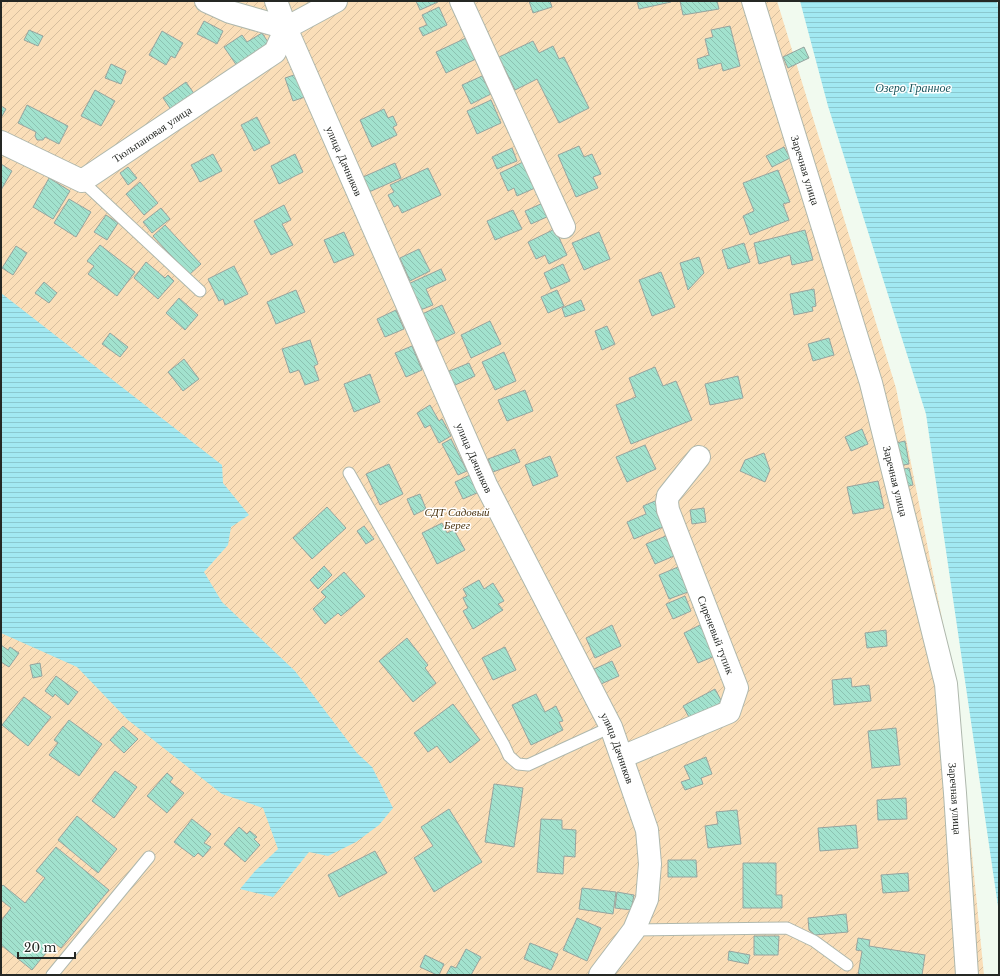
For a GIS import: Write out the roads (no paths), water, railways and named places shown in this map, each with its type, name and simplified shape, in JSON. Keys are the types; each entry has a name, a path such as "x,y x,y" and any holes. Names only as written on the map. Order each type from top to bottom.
{"street":[{"path":"206,1 230,12 286,28 336,1"},
{"name":"улица Дачников","path":"276,1 286,28 486,485 611,727 647,830 650,864 647,899 634,930 600,975"},
{"path":"461,1 564,227"},
{"name":"Заречная улица","path":"753,1 870,383 946,684 956,801 967,975"},
{"name":"Тюльпановая улица","path":"82,181 275,52 286,28"},
{"path":"1,142 82,181"},
{"name":"Сиреневый тупик","path":"622,757 729,712 737,688 668,510 668,496 699,457"}],"lane":[{"path":"82,181 200,291"},
{"path":"349,474 509,756 518,764 528,765 611,727"},
{"path":"52,975 149,857"},
{"path":"634,930 787,928 814,941 847,966"}],"water":[{"name":"Озеро Гранное","path":"800,1 997,1 999,11 999,913 926,414 828,106"},
{"path":"1,293 222,465 223,483 249,515 231,527 228,545 204,572 222,602 295,671 357,753 372,767 393,808 379,825 356,842 328,856 309,852 273,897 240,889 255,871 278,849 263,808 222,794 128,720 77,667 1,633"}],"park label":[{"name":"СДТ Садовый Берег","path":"457,518"}]}
